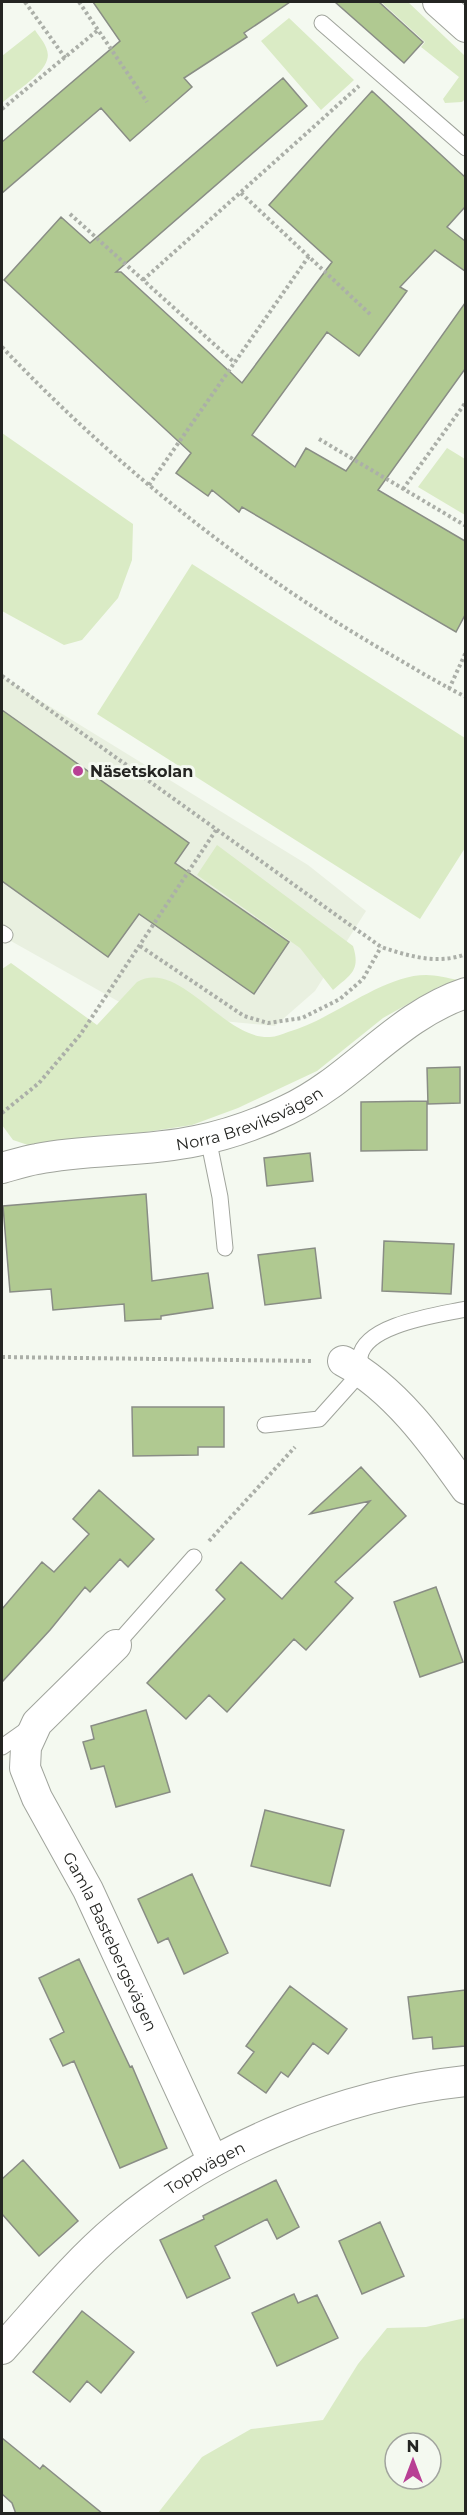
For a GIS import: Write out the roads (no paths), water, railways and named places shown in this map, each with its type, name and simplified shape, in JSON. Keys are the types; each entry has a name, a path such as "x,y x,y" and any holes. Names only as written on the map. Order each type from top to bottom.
{"street":[{"path":"438,2 465,27"},
{"name":"Norra Breviksvägen","path":"2,1168 37,1159 154,1147 232,1132 288,1110 318,1091 419,1014 465,993"},
{"path":"353,1366 414,1422 465,1489"},
{"name":"Gamla Bastebergsvägen","path":"116,1645 37,1723 26,1747 25,1768 37,1798 88,1890 213,2161"},
{"name":"Toppvägen","path":"2,2349 83,2260 118,2227 156,2198 213,2161 263,2137 366,2100 465,2080"}],"lane":[{"path":"322,22 376,72 463,141"},
{"path":"208,1138 220,1197 225,1248"},
{"path":"265,1425 319,1419 360,1358 363,1348 376,1335 399,1324 465,1309"},
{"path":"116,1645 194,1557"},
{"name":"Gamla Bastebergsvägen","path":"2,1747 37,1723"}],"place":[{"name":"Näsetskolan","path":"78,771"}]}
